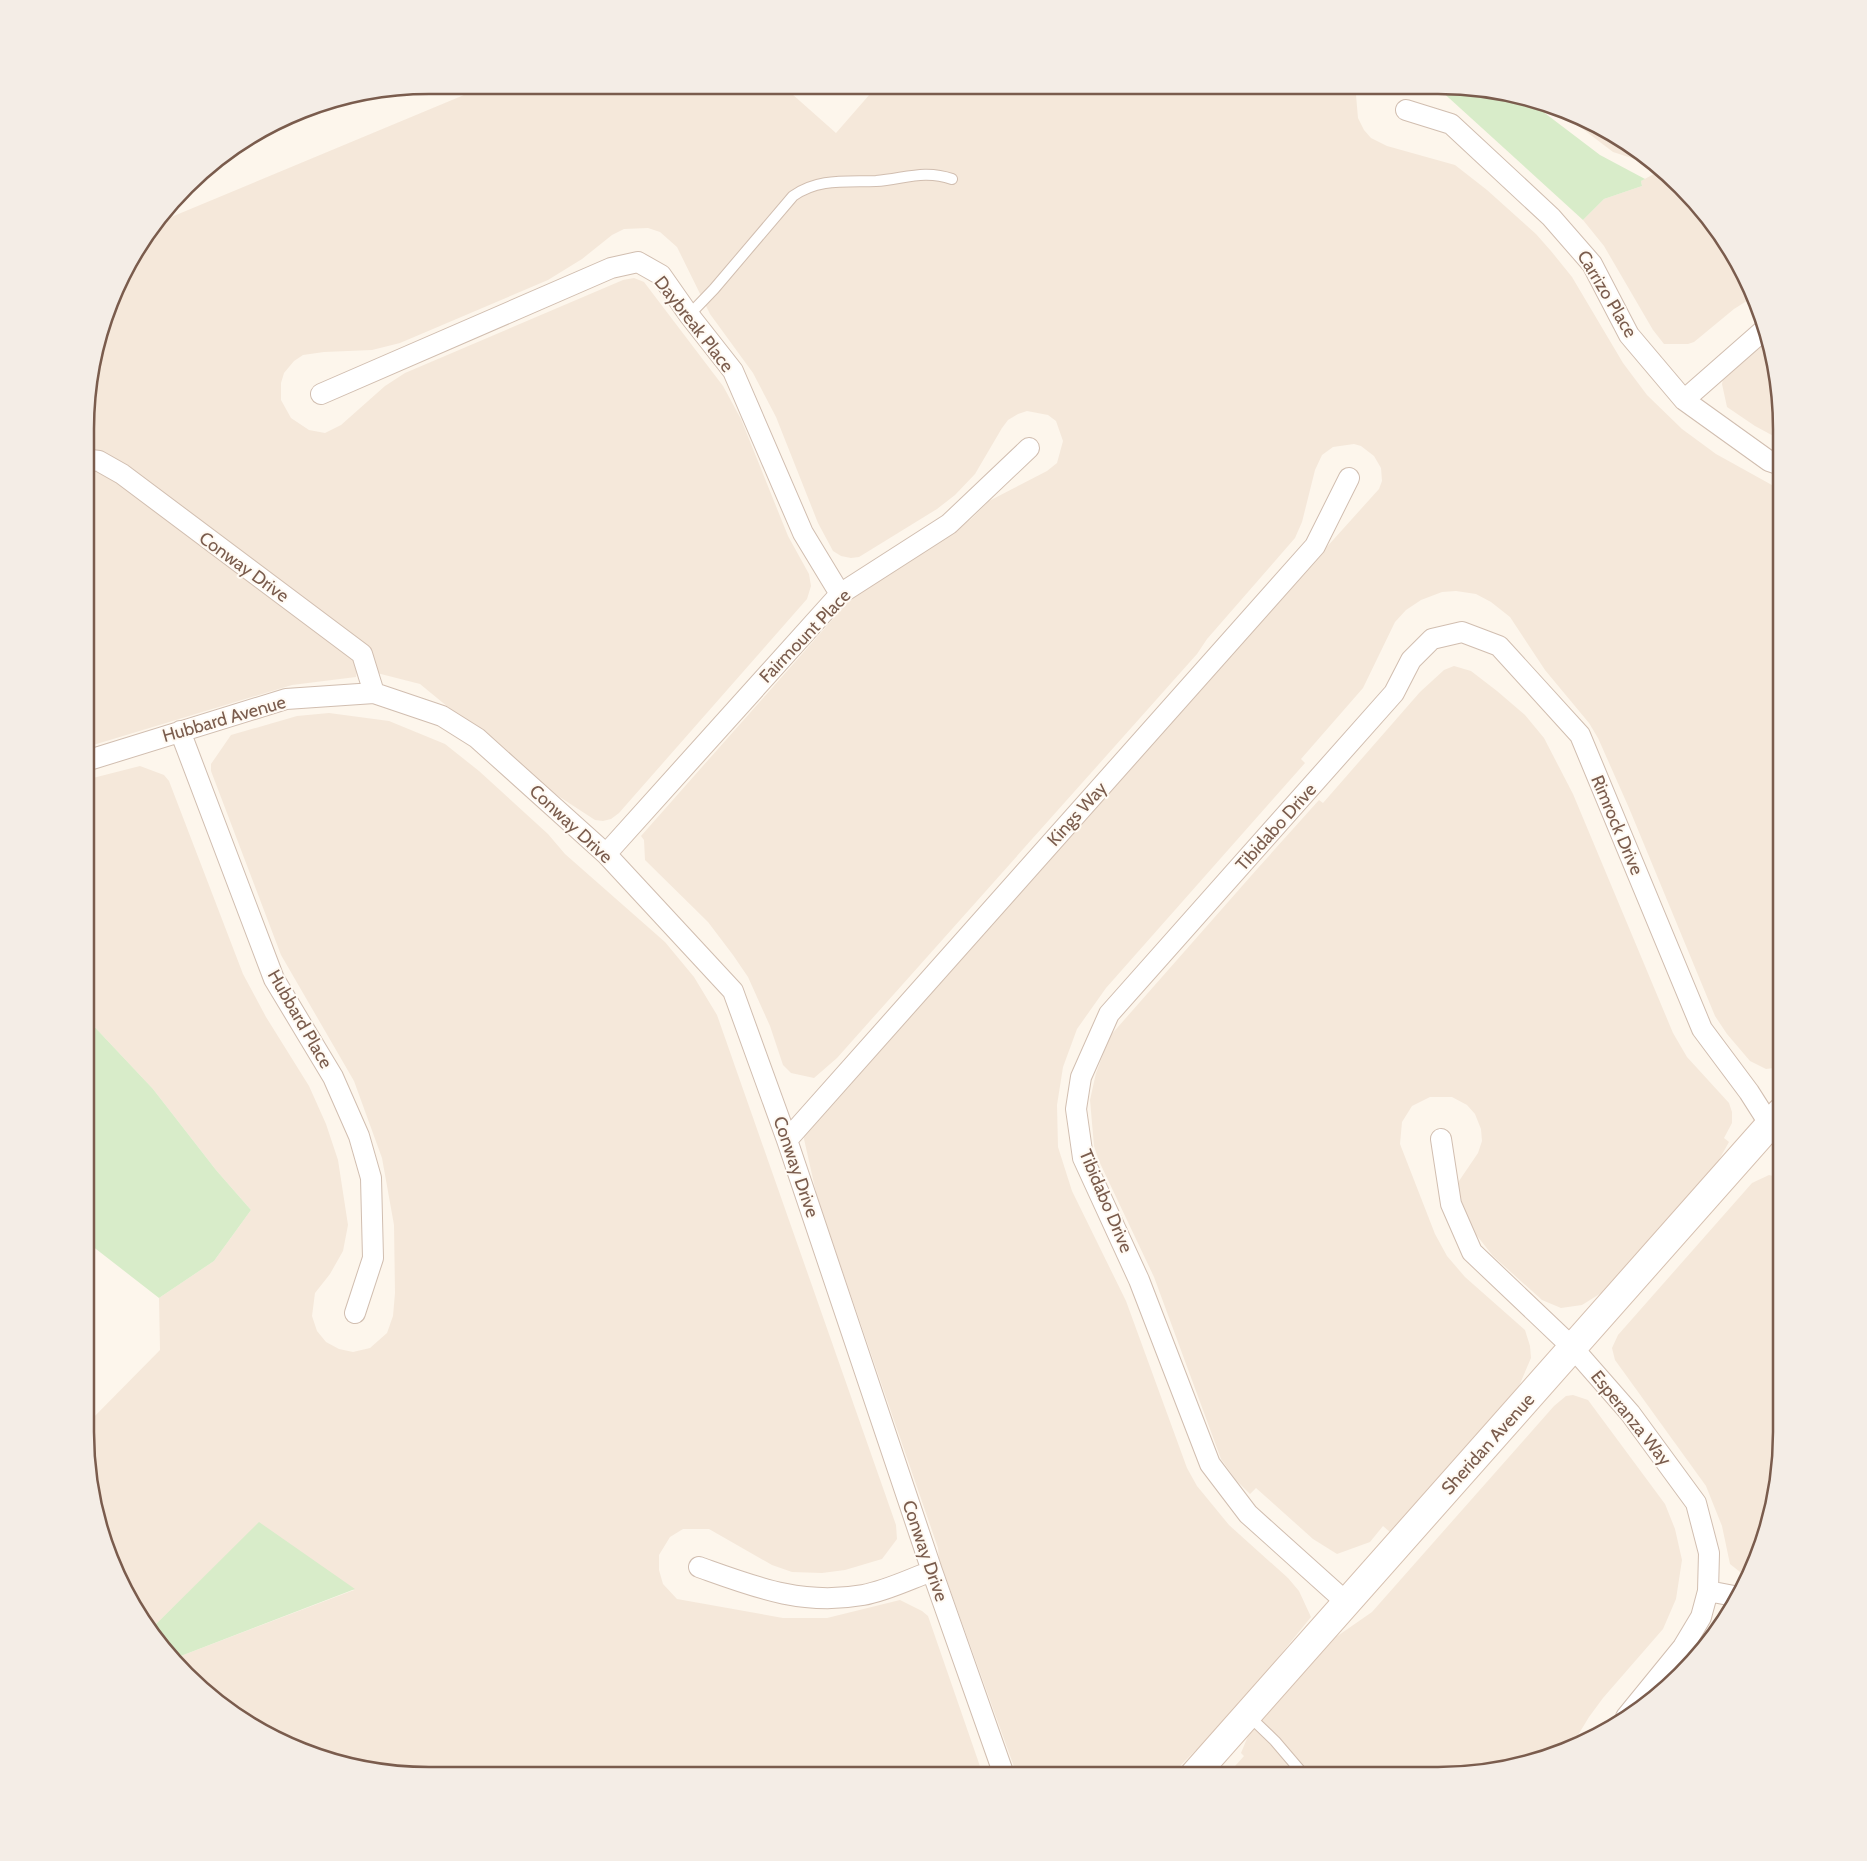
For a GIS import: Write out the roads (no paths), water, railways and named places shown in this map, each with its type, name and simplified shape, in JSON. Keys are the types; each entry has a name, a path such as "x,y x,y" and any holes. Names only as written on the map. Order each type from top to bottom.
{"street":[{"name":"Carrizo Place","path":"1406,110 1451,124 1568,234 1592,264 1629,335 1684,400 1773,462"},
{"name":"Daybreak Place","path":"321,394 620,266 638,262 661,276 688,315 733,371 803,534 840,594"},
{"path":"1684,400 1759,334"},
{"name":"Fairmount Place","path":"606,854 840,594 949,524 1029,448"},
{"name":"Conway Drive","path":"94,460 99,461 122,474 362,654 383,696 442,716 477,738 606,854 733,991 787,1140 932,1571 1001,1767"},
{"name":"Kings Way","path":"787,1140 1315,546 1350,478"},
{"name":"Rimrock Drive","path":"1394,693 1411,660 1432,638 1462,632 1500,646 1580,735 1702,1029 1749,1092 1773,1119"},
{"name":"Tibidabo Drive","path":"1347,1603 1248,1514 1210,1464 1139,1280 1083,1158 1076,1109 1081,1077 1109,1014 1394,693"},
{"name":"Hubbard Avenue","path":"94,758 286,700 383,696"},
{"name":"Hubbard Place","path":"180,731 274,979 334,1076 359,1136 371,1178 373,1258 355,1313"},
{"name":"Sheridan Avenue","path":"1201,1767 1573,1348 1773,1128"},
{"name":"Esperanza Way","path":"1441,1139 1451,1204 1472,1252 1573,1348 1630,1413 1696,1503 1709,1553 1708,1591 1701,1617 1683,1647 1641,1699"},
{"path":"699,1567 767,1592 820,1599 864,1595 932,1571"},
{"path":"1708,1591 1731,1595"}],"lane":[{"path":"688,315 714,289 793,196 803,190 830,182 876,181 922,174 938,174 952,179"},
{"path":"1248,1715 1275,1741 1297,1767"}]}
